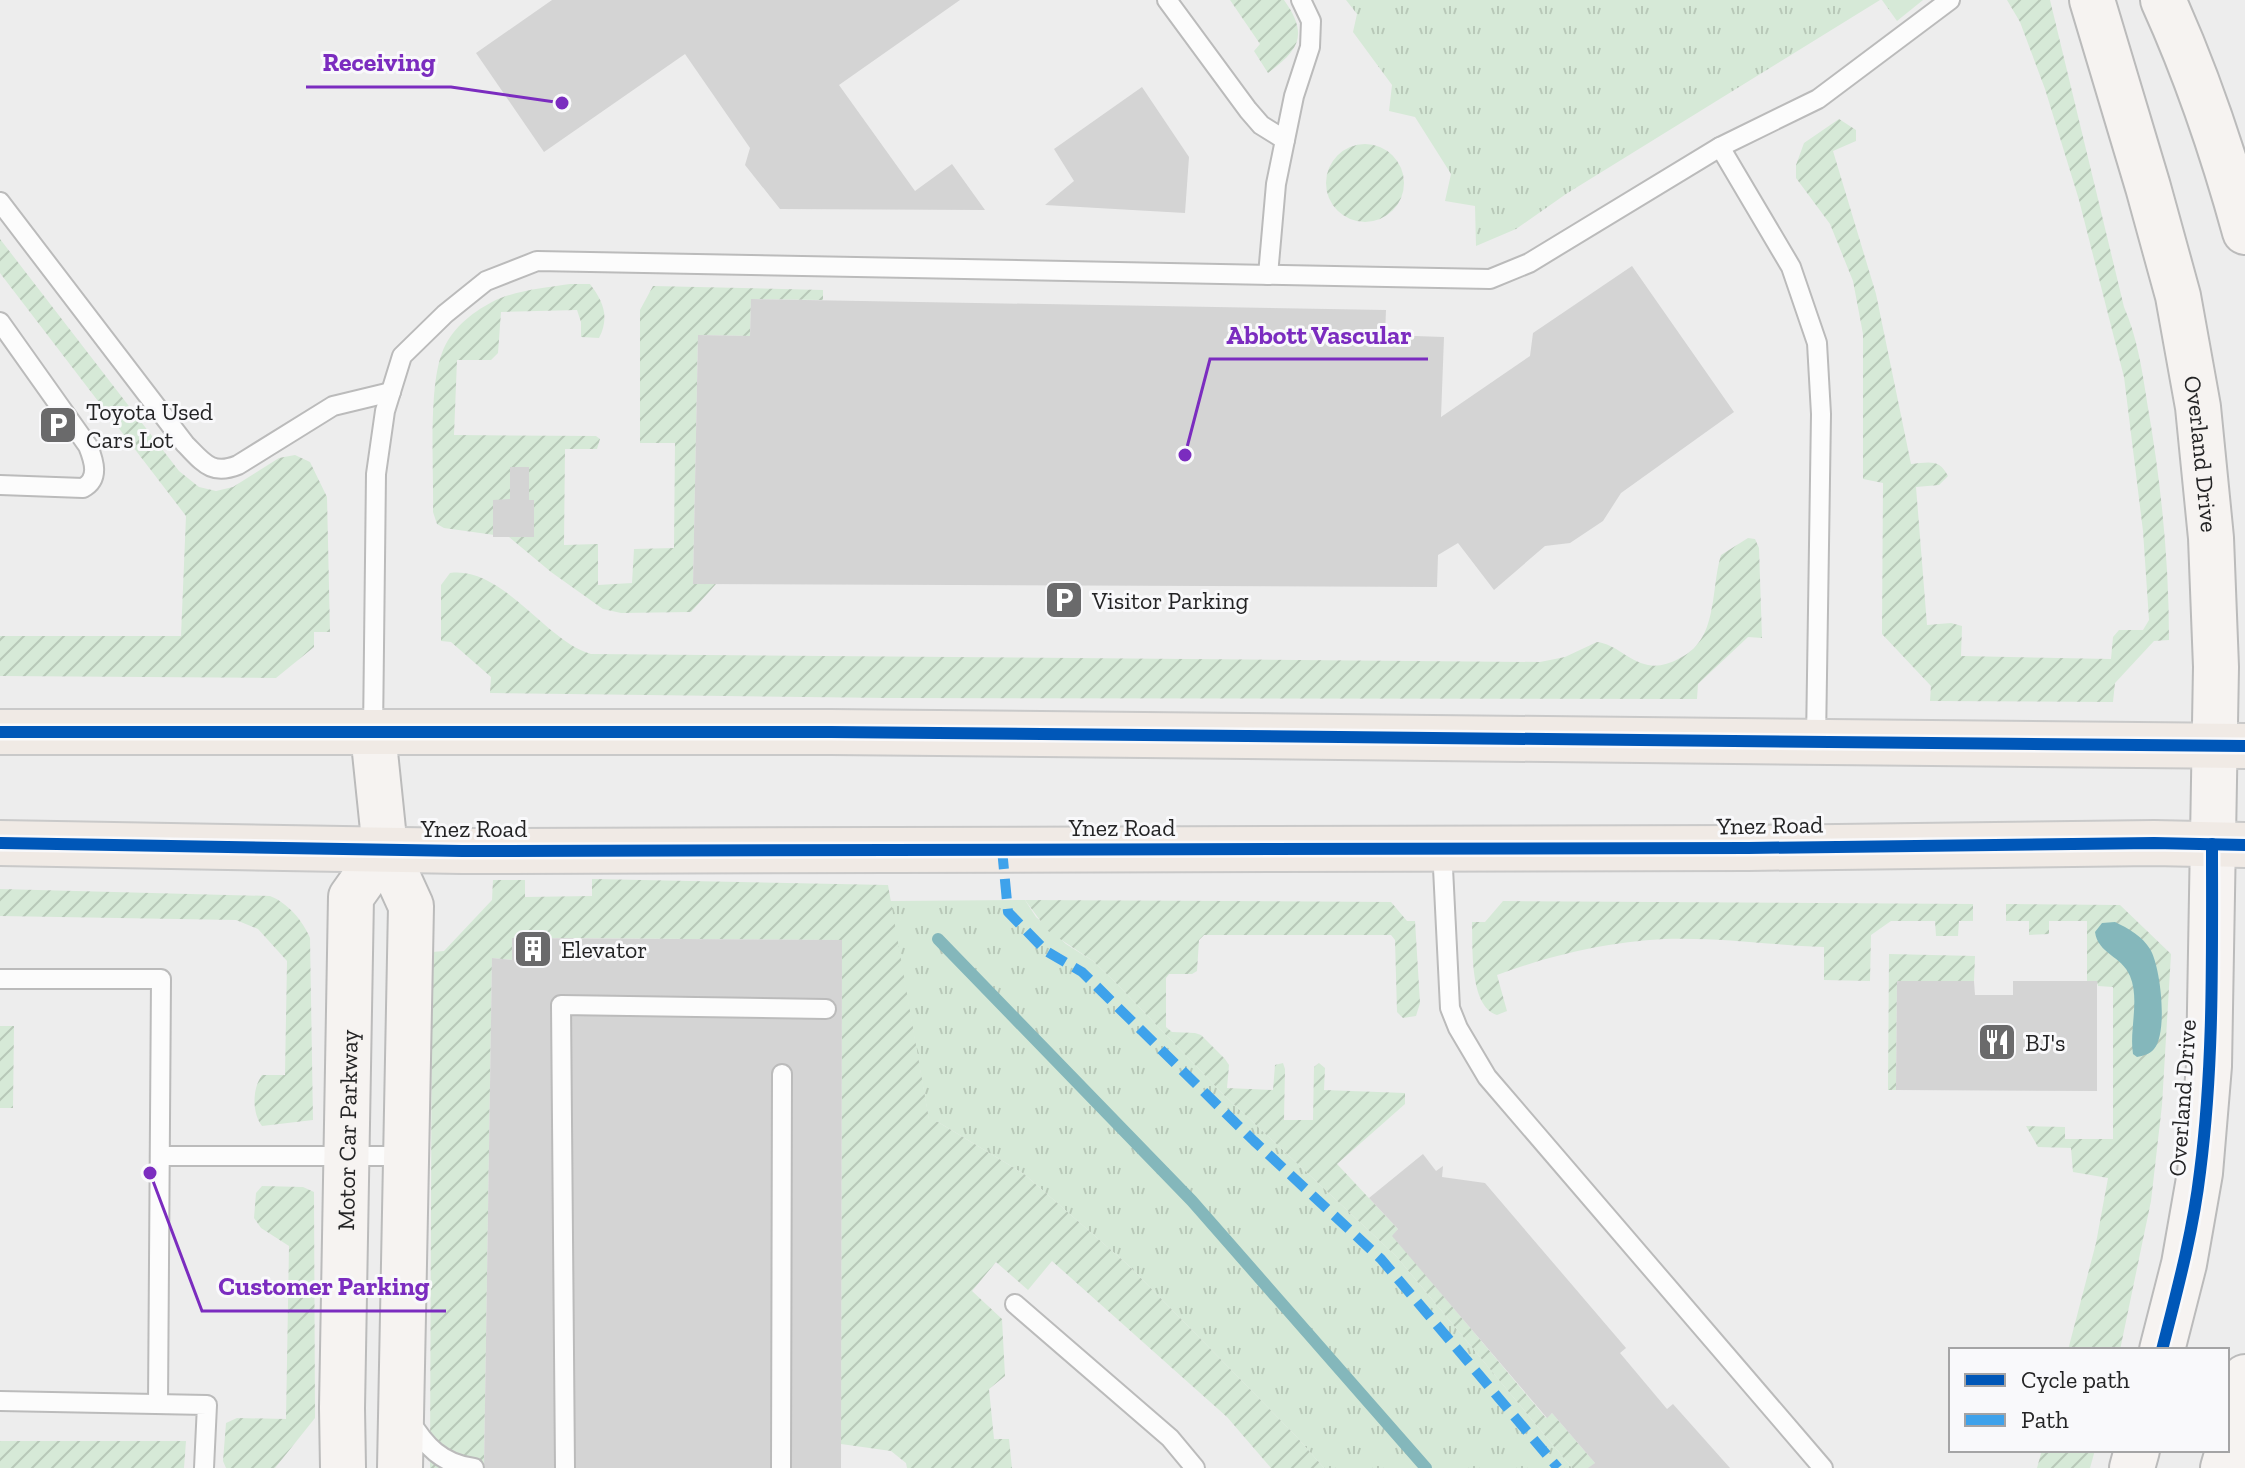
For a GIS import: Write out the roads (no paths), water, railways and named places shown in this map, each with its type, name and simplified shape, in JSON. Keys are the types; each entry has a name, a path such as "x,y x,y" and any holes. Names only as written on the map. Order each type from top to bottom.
{"main road":[{"name":"Overland Drive","path":"2092,0 2178,296 2198,407 2211,538 2216,667 2230,746 2228,845 2200,1173 2184,1264 2163,1348"},
{"path":"2163,0 2193,67 2245,232"},
{"path":"0,732 847,732 2230,746"},
{"path":"373,733 385,849 411,906 400,1468"},
{"name":"Ynez Road","path":"0,843 385,849 2228,845"},
{"name":"Motor Car Parkway","path":"343,1468 351,897 385,849"},
{"path":"2223,1468 2240,1425 2245,1377"}],"lane":[{"path":"1167,0 1254,118 1285,140"},
{"path":"1268,275 1276,184 1294,96 1310,47 1311,21 1301,0"},
{"path":"373,733 376,474 385,411 402,356 445,314 486,281 537,261 1490,279 1529,263 1720,147 1818,99 1950,0"},
{"path":"1720,147 1791,267 1817,343 1821,414 1816,741"},
{"path":"0,202 185,444 207,466 224,471 333,406 391,392"},
{"path":"0,322 88,446 94,474 90,484 83,488 0,485"},
{"path":"1442,848 1450,1008 1458,1028 1487,1077 1823,1468"},
{"path":"0,979 161,979 158,1404"},
{"path":"565,1468 561,1005 826,1009"},
{"path":"781,1468 782,1074"},
{"path":"160,1156 405,1156"},
{"path":"1015,1304 1170,1438 1195,1468"},
{"path":"0,1401 207,1405 204,1468"},
{"path":"401,1404 416,1431 441,1457 455,1466 474,1468"}],"water":[{"path":"2115,922 2135,933 2150,949 2160,984 2162,1015 2158,1041 2154,1049 2137,1057 2133,1054 2132,1045 2134,995 2130,976 2101,945 2095,932 2102,923"}],"waterway":[{"path":"938,939 1192,1201 1426,1468"}],"place":[{"name":"Receiving","path":"562,103"},
{"name":"Toyota Used Cars Lot","path":"58,425"},
{"name":"Abbott Vascular","path":"1185,455"},
{"name":"Visitor Parking","path":"1064,600"},
{"name":"Elevator","path":"533,949"},
{"name":"BJ's","path":"1997,1042"},
{"name":"Customer Parking","path":"150,1173"}]}
